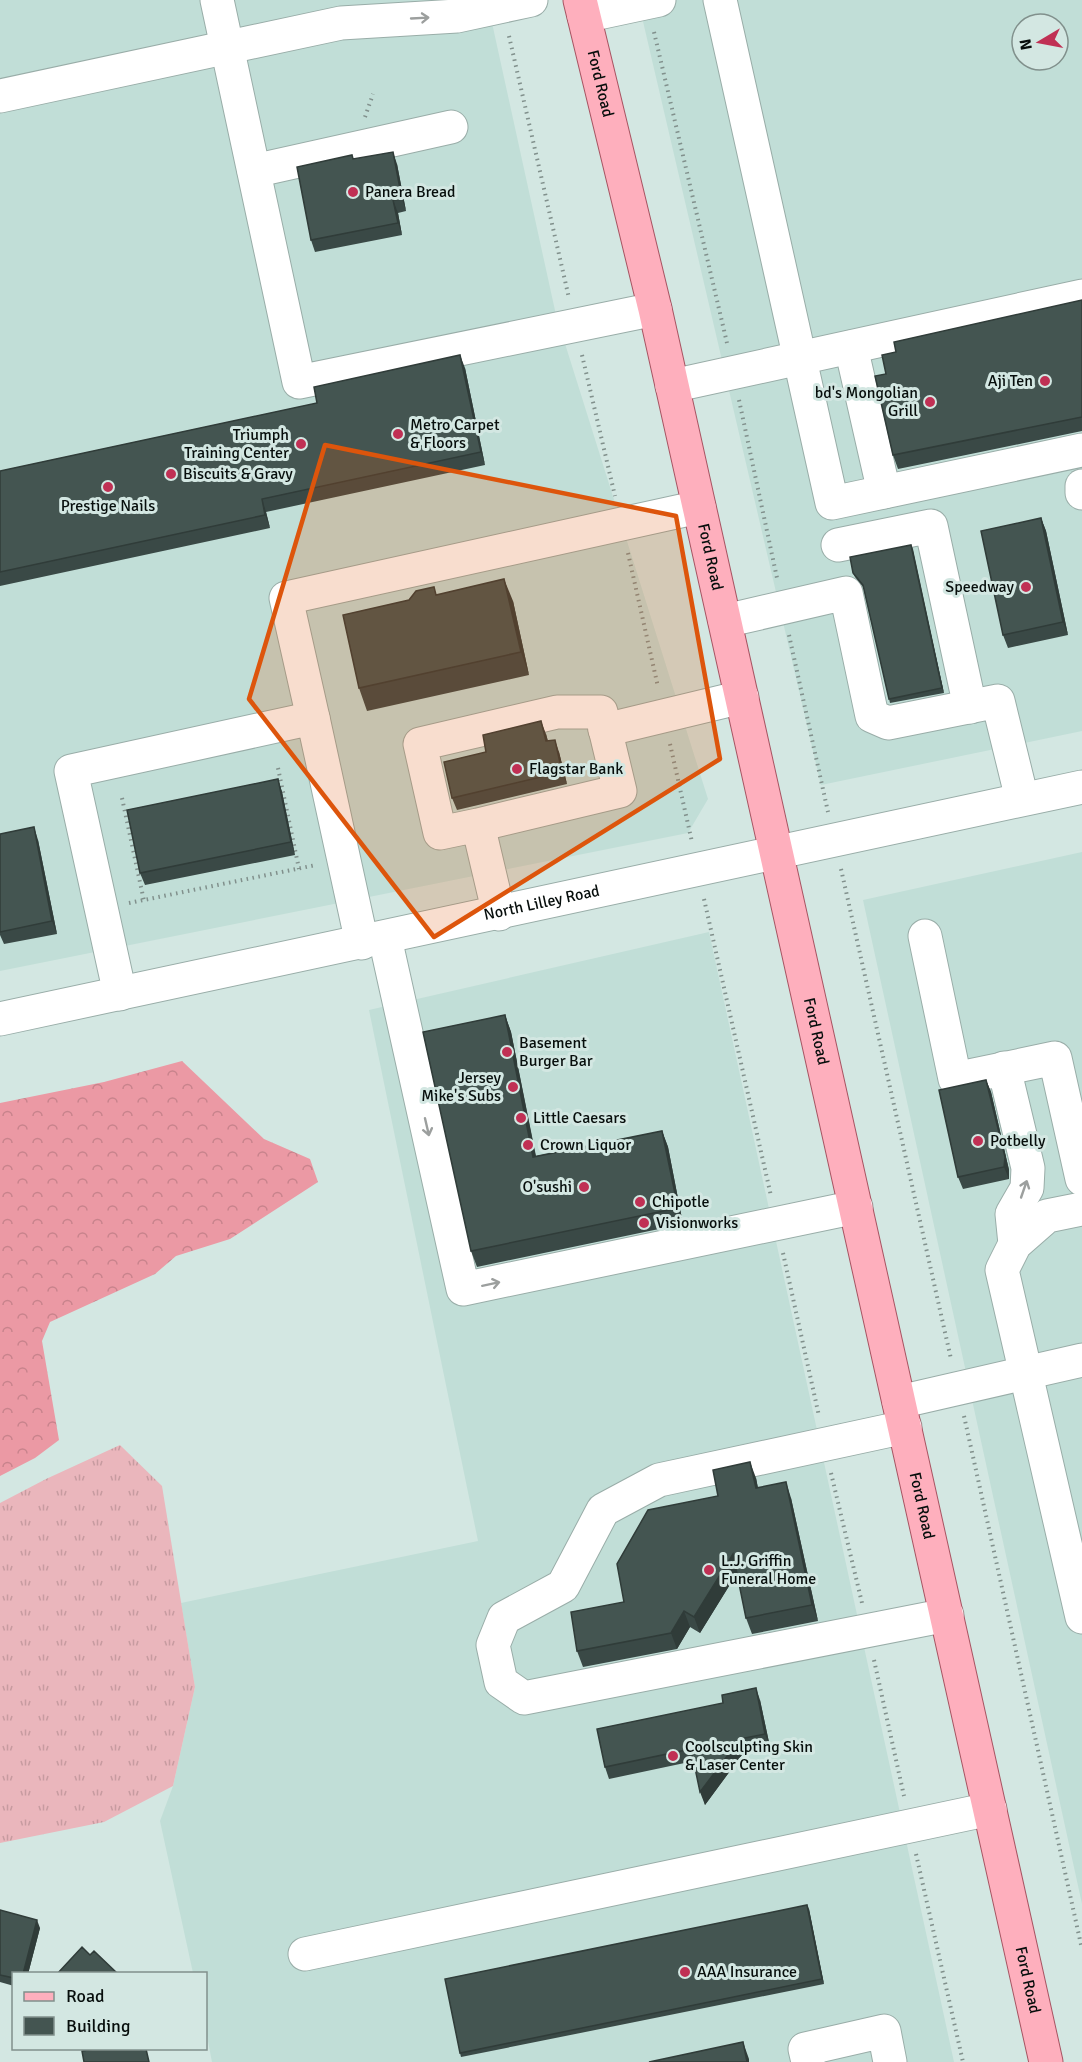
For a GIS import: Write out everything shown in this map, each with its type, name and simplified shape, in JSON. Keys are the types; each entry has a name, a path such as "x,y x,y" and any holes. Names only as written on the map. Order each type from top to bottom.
{"main road":[{"name":"Ford Road","path":"582,8 655,309 1046,2062"}],"street":[{"path":"217,0 299,382 508,340 528,333 575,326 655,309"},
{"path":"0,96 340,22 400,0"},
{"path":"340,22 458,16 531,0"},
{"path":"582,8 659,0"},
{"path":"720,0 801,358 838,545 862,637 871,680 872,716 888,723 998,701 1022,799"},
{"path":"254,171 451,127"},
{"path":"672,386 1082,296"},
{"path":"851,347 884,492"},
{"path":"831,503 1082,450"},
{"path":"1082,486 1082,493"},
{"path":"699,507 286,598 313,718 374,941 410,1049 463,1289 856,1207"},
{"path":"838,545 931,526 930,575 949,664 970,707"},
{"path":"725,621 852,592"},
{"path":"605,730 742,697"},
{"path":"557,712 601,712 605,730 620,791 440,833 420,744 557,712"},
{"path":"120,994 71,771 313,718"},
{"name":"North Lilley Road","path":"0,1019 777,855 1022,799 1082,788"},
{"path":"478,825 499,914"},
{"path":"925,936 955,1079 1055,1058 1082,1179"},
{"path":"1004,1068 1028,1168 1027,1188 1012,1214 1015,1244"},
{"path":"1082,1209 1047,1216 1015,1244 1002,1270 1024,1374 1082,1617"},
{"path":"947,1615 524,1698 501,1682 493,1645 504,1618 563,1586 603,1510 659,1480 902,1414 957,1389 1082,1360"},
{"path":"305,1954 990,1809"},
{"path":"808,2062 805,2049 884,2031 890,2062"}],"path":[{"path":"509,35 687,820"},
{"path":"369,106 373,94"},
{"path":"278,768 299,868"},
{"path":"270,788 282,785"},
{"path":"122,798 144,901"},
{"path":"127,818 138,816"},
{"path":"120,905 319,864"},
{"path":"847,893 1082,1949"},
{"path":"705,904 771,1195"},
{"path":"783,1250 820,1422"},
{"path":"831,1470 863,1607"},
{"path":"873,1656 905,1801"},
{"path":"916,1853 963,2062"}],"highlighted area":[{"path":"325,445 676,516 720,759 434,937 249,699"}],"shaded area":[{"path":"0,0 487,0 556,315 708,799 688,833 0,971"},
{"path":"638,0 1082,0 1082,731 821,785"},
{"path":"1082,852 1082,1904 863,900"},
{"path":"709,932 954,2062 212,2062 207,2036 207,1972 193,1972 160,1821 173,1786 195,1687 181,1603 478,1541 369,1010"}],"green space":[{"path":"182,1061 264,1139 310,1159 318,1182 230,1239 176,1256 155,1274 50,1322 42,1341 59,1440 35,1458 0,1476 0,1103 104,1082"},
{"path":"120,1445 162,1486 195,1687 173,1786 104,1822 0,1843 0,1503"}],"building":[{"name":"Panera Bread","path":"393,152 402,199 393,200 398,223 311,240 297,167 352,155 353,159"},
{"path":"1082,300 1082,417 893,455 875,376 886,374 882,355 896,352 894,342"},
{"path":"460,355 481,452 262,499 265,515 0,572 0,471 317,403 314,387"},
{"path":"1041,518 1063,622 1003,635 981,531"},
{"path":"911,545 942,688 889,699 863,585 853,573 850,557"},
{"path":"504,579 521,652 359,688 343,615 409,600 416,591 434,587 436,595"},
{"name":"Flagstar Bank","path":"541,721 546,741 555,740 562,772 452,798 444,762 486,752 483,735"},
{"path":"278,779 291,842 140,873 127,810"},
{"path":"34,827 52,921 0,932 0,834"},
{"path":"505,1015 533,1157 662,1131 678,1208 471,1251 423,1032"},
{"name":"Potbelly","path":"986,1080 1005,1157 1004,1167 958,1177 939,1090"},
{"name":"L.J. Griffin Funeral Home","path":"750,1462 756,1488 786,1482 812,1605 746,1618 733,1554 694,1617 684,1611 671,1633 577,1651 571,1612 624,1602 617,1564 648,1510 718,1496 713,1470"},
{"name":"Coolsculpting Skin & Laser Center","path":"756,1688 765,1734 740,1739 700,1792 691,1749 605,1767 597,1729 723,1703 722,1695"},
{"path":"807,1905 822,1979 460,2053 445,1979"},
{"path":"0,1910 37,1920 24,1972 12,1972 12,1978 0,1975"},
{"path":"82,1947 90,1955 94,1951 116,1972 59,1972"},
{"path":"743,2042 747,2062 649,2062"},
{"path":"146,2050 149,2062 84,2062 82,2051"}],"place":[{"name":"Panera Bread","path":"353,192"},
{"name":"Aji Ten","path":"1045,381"},
{"name":"bd's Mongolian Grill","path":"930,402"},
{"name":"Metro Carpet & Floors","path":"398,434"},
{"name":"Triumph Training Center","path":"301,444"},
{"name":"Biscuits & Gravy","path":"171,474"},
{"name":"Prestige Nails","path":"108,487"},
{"name":"Speedway","path":"1026,587"},
{"name":"Flagstar Bank","path":"517,769"},
{"name":"Basement Burger Bar","path":"507,1052"},
{"name":"Jersey Mike's Subs","path":"513,1087"},
{"name":"Little Caesars","path":"521,1118"},
{"name":"Potbelly","path":"978,1141"},
{"name":"Crown Liquor","path":"528,1145"},
{"name":"O'sushi","path":"584,1187"},
{"name":"Chipotle","path":"640,1202"},
{"name":"Visionworks","path":"644,1223"},
{"name":"L.J. Griffin Funeral Home","path":"709,1570"},
{"name":"Coolsculpting Skin & Laser Center","path":"673,1756"},
{"name":"AAA Insurance","path":"685,1972"}]}
